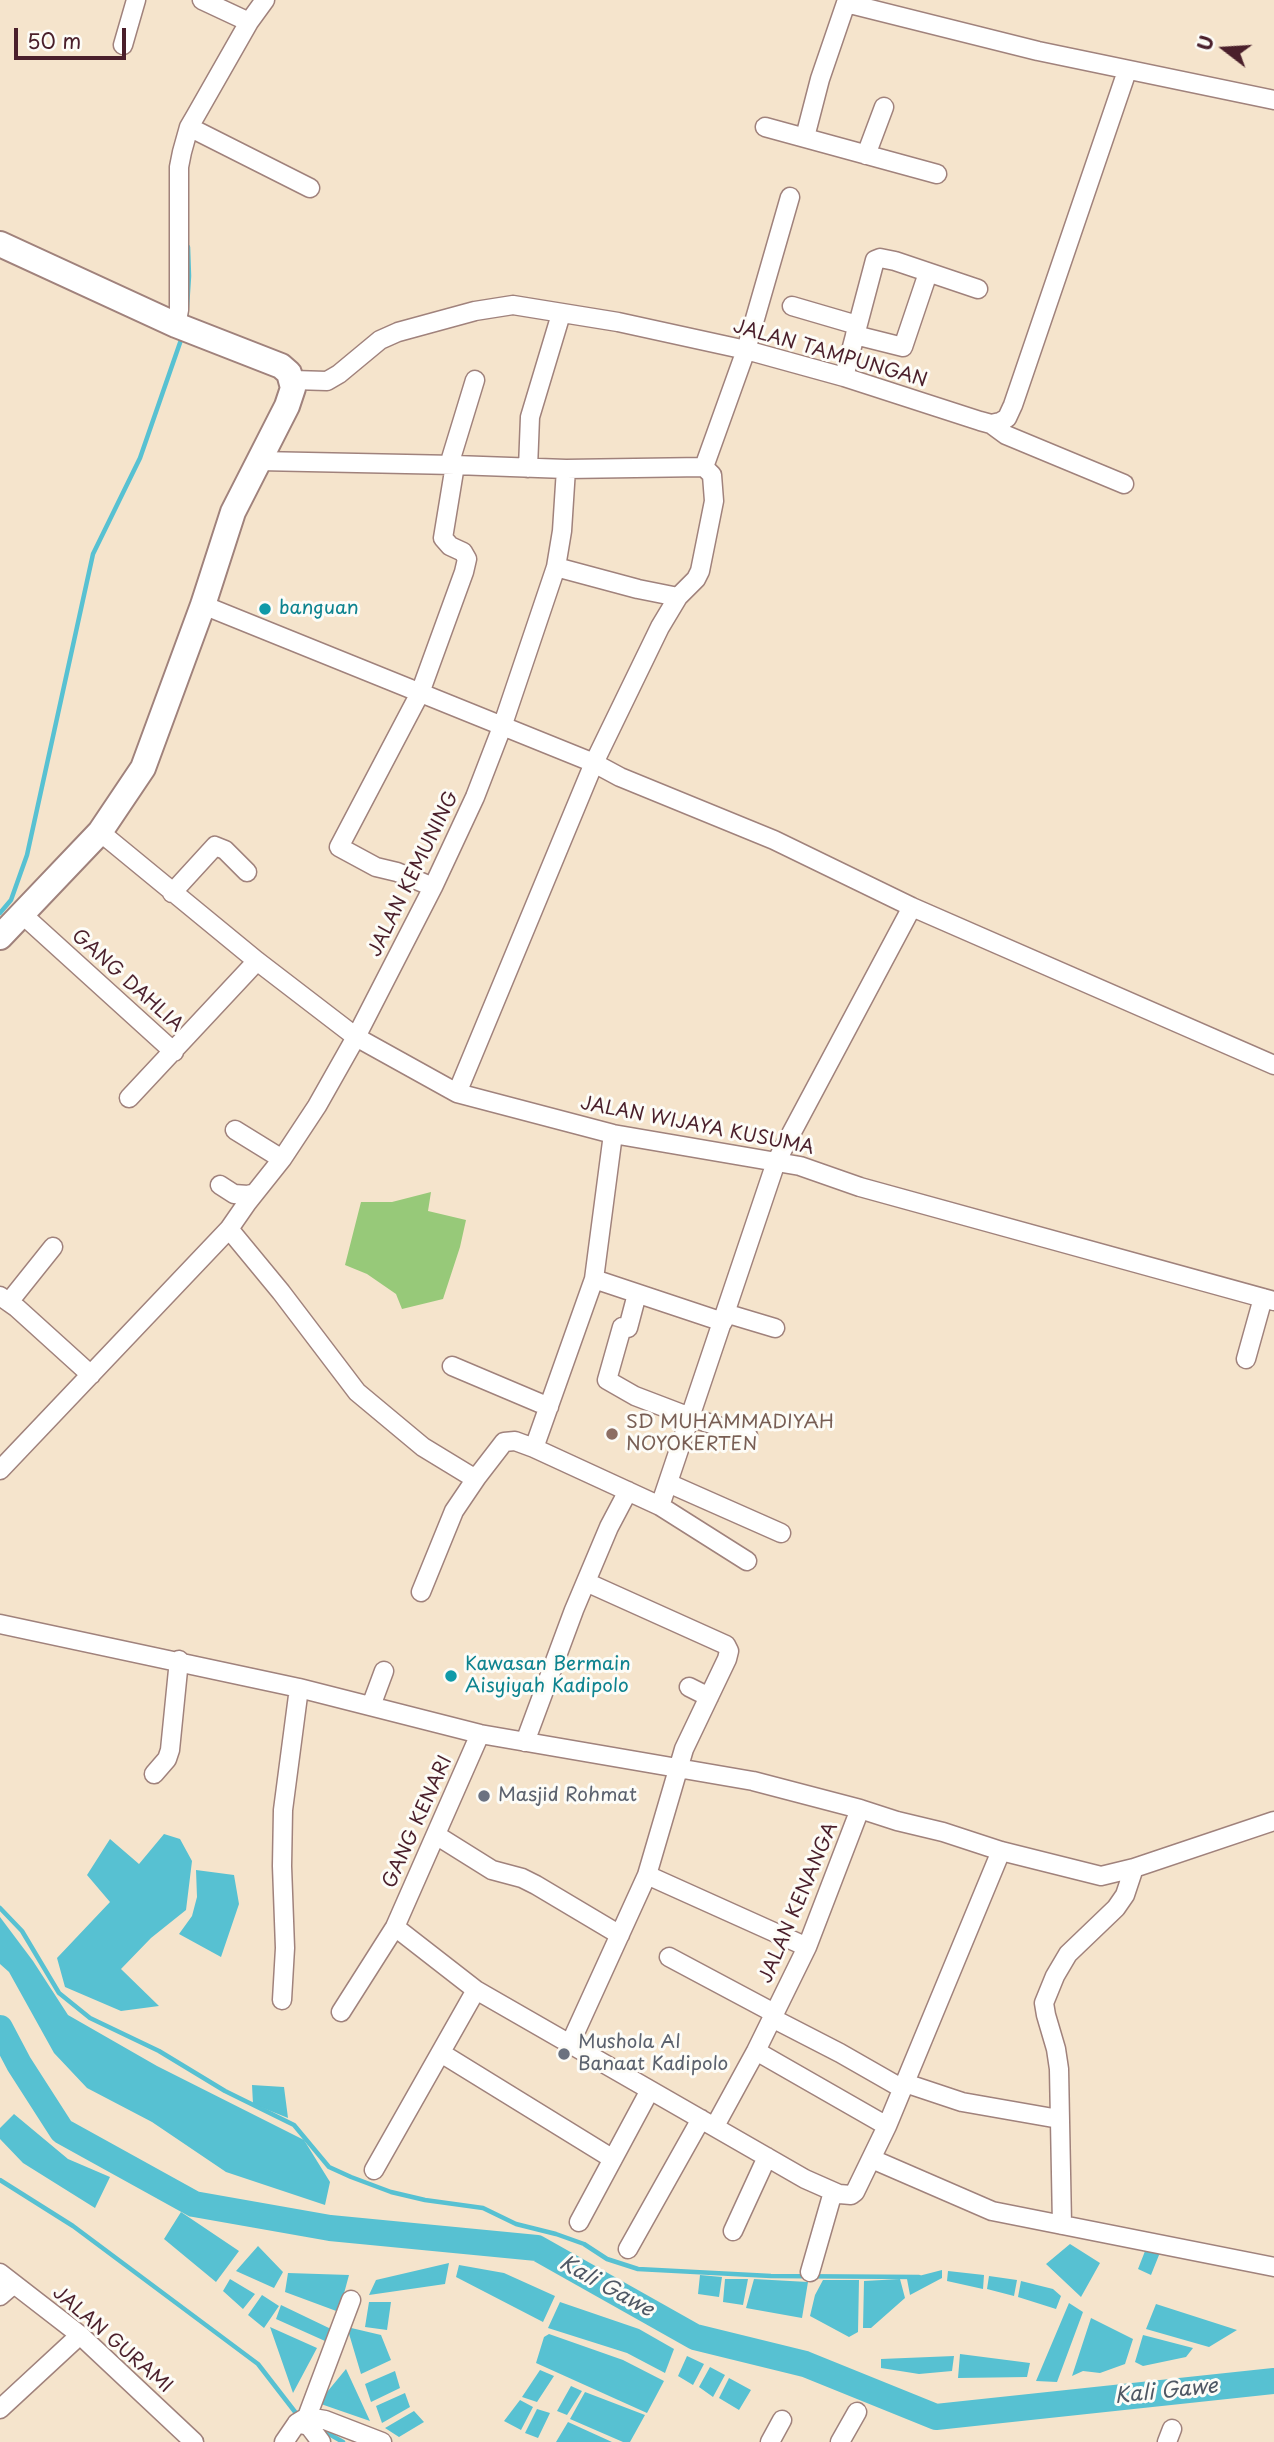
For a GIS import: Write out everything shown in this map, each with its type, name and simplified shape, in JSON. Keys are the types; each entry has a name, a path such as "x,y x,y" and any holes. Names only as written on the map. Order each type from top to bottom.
{"main road":[{"path":"0,244 184,327 281,366 293,380 287,406 233,512 203,605 143,768 100,832 0,937"}],"street":[{"path":"123,46 136,0"},
{"path":"202,0 249,22"},
{"path":"184,327 179,310 180,167 194,130 249,22 265,0"},
{"path":"805,137 820,79 847,1 1128,71 1274,100"},
{"path":"991,424 1007,418 1013,405 1128,71"},
{"path":"866,155 884,107"},
{"path":"765,127 937,174"},
{"path":"194,130 310,188"},
{"path":"704,467 747,350 790,197"},
{"path":"844,377 875,260 880,258 895,261 978,289"},
{"path":"792,306 903,347 928,273"},
{"name":"JALAN TAMPUNGAN","path":"293,380 327,381 380,340 421,324 513,304 618,322 747,350 844,377 991,424 1006,435 1124,484"},
{"path":"528,468 530,417 561,314"},
{"path":"433,887 397,872 376,867 339,847 420,693 467,559 463,552 450,546 443,538 452,465 475,380"},
{"path":"259,461 566,469 704,467 712,475 715,488 704,561 696,579 678,597 660,627 594,763 457,1093"},
{"name":"JALAN KEMUNING","path":"4,1458 91,1375 229,1229 282,1159 317,1106 356,1037 433,887 475,797 556,567 563,522 566,469"},
{"path":"556,567 678,597"},
{"path":"203,605 594,763 620,777 774,840 912,907 1274,1065"},
{"name":"JALAN WIJAYA KUSUMA","path":"100,832 172,893 356,1037 457,1093 613,1134 800,1166 886,1194 1268,1299"},
{"path":"172,893 215,846 225,850 247,872"},
{"path":"660,1506 776,1162 912,907"},
{"name":"GANG DAHLIA","path":"23,915 174,1052 257,961"},
{"path":"129,1098 174,1052"},
{"path":"235,1130 282,1159"},
{"path":"534,1448 594,1279 613,1134"},
{"path":"219,1185 234,1194 255,1193"},
{"path":"229,1229 357,1392 423,1447 469,1475 477,1476"},
{"path":"53,1247 2,1297 91,1375"},
{"path":"594,1279 637,1294 775,1328"},
{"path":"637,1294 628,1328 622,1327 607,1380 635,1396 748,1436"},
{"path":"1246,1359 1268,1299"},
{"path":"452,1366 549,1407"},
{"path":"421,1592 454,1510 504,1442 515,1441 534,1448 660,1506 747,1561"},
{"path":"668,1483 781,1533"},
{"path":"525,1742 586,1582 609,1527 628,1491"},
{"path":"569,2045 647,1875 684,1749 729,1651 726,1645 586,1582"},
{"path":"0,1624 178,1660 480,1734 753,1781 943,1832 1001,1851 1101,1876 1135,1868 1273,1820"},
{"path":"154,1774 167,1759 170,1750 178,1660"},
{"path":"371,1706 384,1671"},
{"path":"690,1687 709,1697"},
{"path":"282,2000 285,1948 282,1810 299,1688"},
{"name":"GANG KENARI","path":"341,2012 395,1927 480,1734"},
{"name":"JALAN KENANGA","path":"628,2249 708,2122 756,2052 824,1908 860,1809"},
{"path":"436,1835 492,1870 522,1878 536,1885 620,1935"},
{"path":"395,1927 476,1990 767,2157 833,2192 846,2195 855,2192 887,2126 1001,1851"},
{"path":"1062,2225 1056,2049 1044,2003 1068,1954 1116,1909 1125,1895 1135,1868"},
{"path":"647,1875 807,1947"},
{"path":"669,1957 904,2086 962,2102 1059,2119"},
{"path":"374,2170 476,1990"},
{"path":"756,2052 887,2126"},
{"path":"441,2053 612,2159"},
{"path":"579,2222 650,2090"},
{"path":"733,2231 767,2157"},
{"path":"872,2159 992,2211 1274,2267"},
{"path":"810,2272 833,2192"},
{"path":"0,2296 7,2278"},
{"name":"JALAN GURAMI","path":"7,2278 80,2335 193,2442"},
{"path":"284,2442 301,2420 351,2300"},
{"path":"0,2409 80,2335"},
{"path":"840,2442 857,2412"},
{"path":"301,2420 321,2442"},
{"path":"301,2420 325,2420 382,2442"},
{"path":"771,2442 782,2420"}],"green space":[{"path":"431,1192 428,1211 466,1220 460,1247 443,1299 402,1309 396,1294 367,1274 345,1265 361,1202 392,1202"}],"water":[{"path":"164,1834 180,1839 192,1861 186,1910 151,1938 121,1969 159,2006 121,2011 65,1987 57,1958 110,1902 87,1875 110,1839 139,1864"},
{"path":"196,1870 234,1875 239,1904 221,1957 179,1934 192,1916 197,1897"},
{"path":"0,1917 68,2015 157,2066 304,2140 330,2182 325,2205 226,2172 152,2122 87,2088 54,2053 9,1972 0,1964"},
{"path":"252,2085 284,2087 288,2118 253,2104"},
{"path":"14,2114 68,2159 110,2177 95,2208 23,2163 0,2139 0,2128"},
{"path":"181,2212 239,2251 216,2282 164,2239"},
{"path":"1070,2244 1100,2263 1081,2297 1046,2264"},
{"path":"258,2246 283,2272 274,2288 236,2271"},
{"path":"1147,2246 1161,2250 1151,2275 1138,2269"},
{"path":"449,2263 445,2284 369,2295 376,2280"},
{"path":"459,2265 504,2273 555,2296 543,2322 456,2277"},
{"path":"942,2270 942,2278 910,2295 907,2279"},
{"path":"948,2271 984,2275 983,2289 947,2281"},
{"path":"288,2273 349,2275 339,2312 285,2292"},
{"path":"700,2275 722,2277 719,2297 698,2294"},
{"path":"989,2276 1017,2280 1014,2296 987,2289"},
{"path":"230,2279 255,2294 243,2309 223,2291"},
{"path":"725,2279 748,2279 743,2305 723,2302"},
{"path":"754,2279 808,2282 802,2318 746,2308"},
{"path":"900,2279 905,2298 871,2328 863,2328 864,2281"},
{"path":"823,2280 859,2280 858,2332 849,2337 810,2316 815,2295"},
{"path":"1021,2281 1053,2289 1061,2296 1056,2309 1018,2297"},
{"path":"262,2295 279,2306 264,2328 248,2315"},
{"path":"369,2302 391,2302 387,2330 365,2327"},
{"path":"560,2302 639,2329 674,2349 665,2373 627,2353 548,2328"},
{"path":"1069,2303 1083,2312 1057,2382 1036,2381"},
{"path":"1156,2304 1237,2330 1209,2347 1146,2329"},
{"path":"281,2305 331,2329 325,2341 276,2319"},
{"path":"1091,2318 1133,2339 1125,2364 1100,2373 1083,2371 1072,2376"},
{"path":"270,2327 317,2348 293,2393"},
{"path":"347,2327 381,2335 391,2360 361,2374"},
{"path":"549,2334 623,2360 664,2381 647,2413 536,2363 544,2337"},
{"path":"1143,2335 1193,2348 1186,2357 1143,2366 1135,2362"},
{"path":"960,2354 1030,2363 1027,2377 958,2378"},
{"path":"687,2356 704,2364 693,2385 678,2376"},
{"path":"954,2356 952,2371 919,2374 881,2368 881,2359"},
{"path":"710,2367 725,2375 713,2397 699,2387"},
{"path":"346,2369 370,2421 318,2403"},
{"path":"540,2370 554,2376 537,2402 522,2397"},
{"path":"395,2371 400,2388 371,2402 365,2384"},
{"path":"729,2378 751,2390 739,2410 719,2398"},
{"path":"571,2386 582,2391 567,2415 557,2411"},
{"path":"585,2392 645,2415 630,2442 623,2442 570,2419"},
{"path":"405,2393 410,2407 382,2423 376,2406"},
{"path":"520,2400 533,2407 521,2430 504,2421"},
{"path":"537,2409 550,2413 538,2438 525,2433"},
{"path":"414,2411 424,2422 399,2437 385,2428"},
{"path":"568,2422 612,2442 556,2442"}],"waterway":[{"path":"186,322 188,247"},
{"path":"0,913 11,900 27,855 93,554 140,458 182,337"},
{"path":"0,1908 22,1931 59,1993 90,2018 159,2051 225,2091 294,2125 329,2167 351,2177 391,2192 425,2200 483,2208 516,2224 584,2244 607,2259 638,2269 771,2276 919,2277"},
{"name":"Kali Gawe","path":"0,2028 19,2064 62,2131 194,2204 330,2228 537,2248 695,2337 805,2364 936,2417 1274,2381"},
{"path":"0,2180 73,2226 258,2364 299,2417"},
{"path":"322,2430 343,2442"}],"place":[{"name":"banguan","path":"265,609"},
{"name":"SD MUHAMMADIYAH NOYOKERTEN","path":"612,1434"},
{"name":"Kawasan Bermain Aisyiyah Kadipolo","path":"451,1676"},
{"name":"Masjid Rohmat","path":"484,1796"},
{"name":"Mushola Al Banaat Kadipolo","path":"564,2054"}]}
